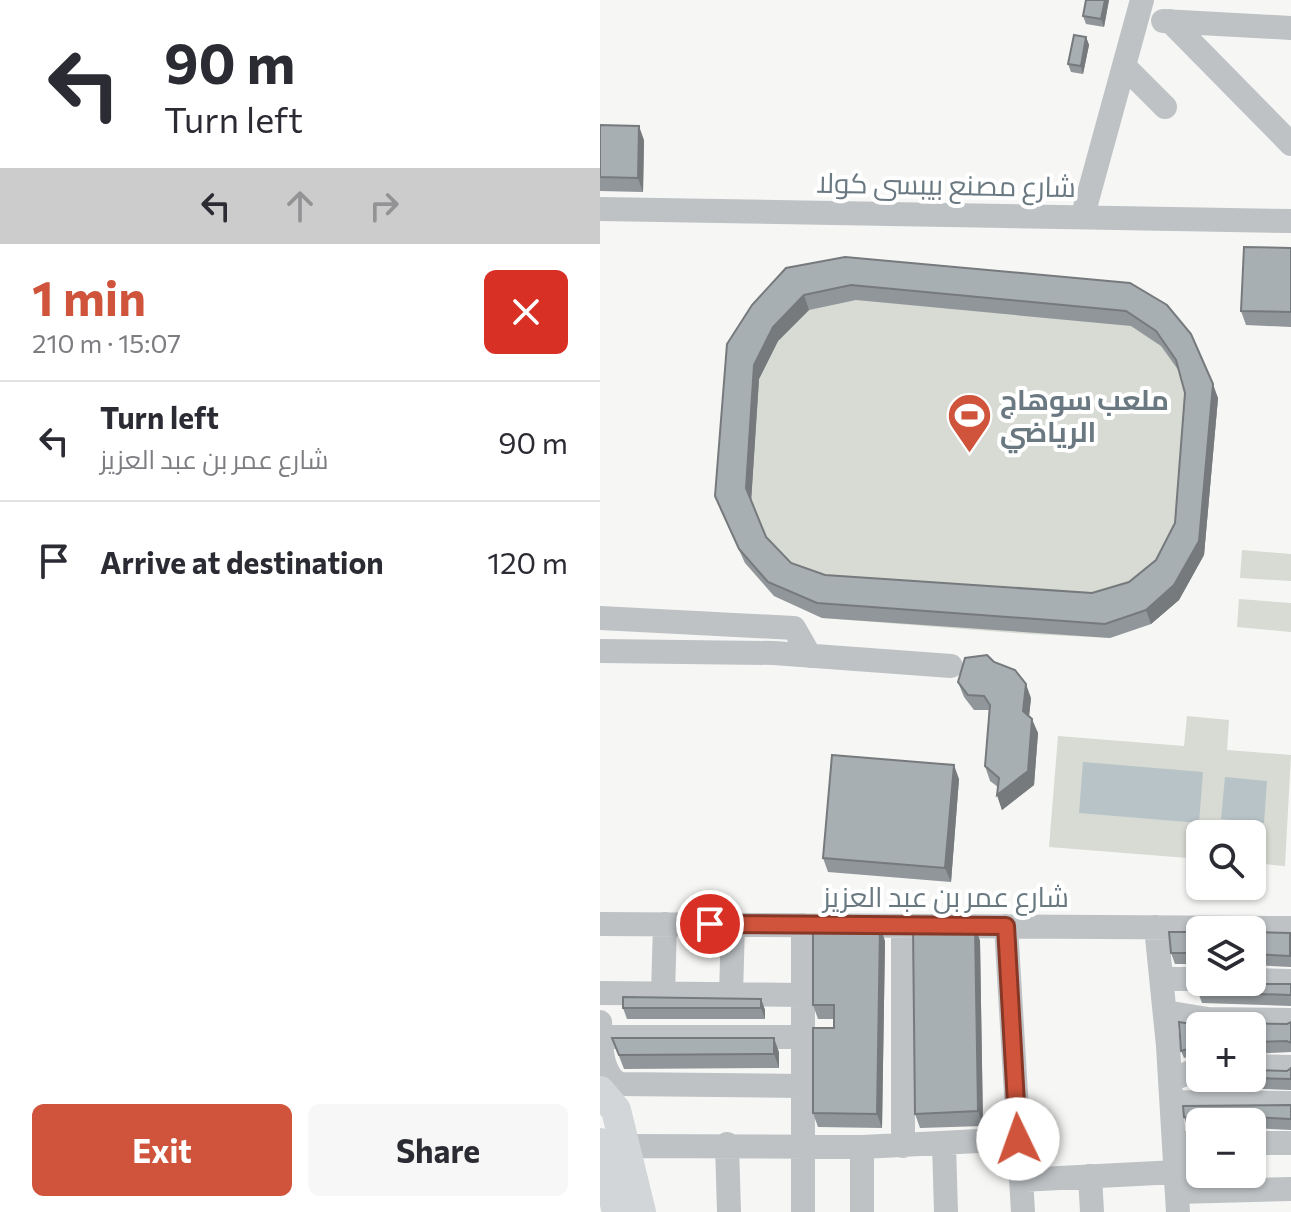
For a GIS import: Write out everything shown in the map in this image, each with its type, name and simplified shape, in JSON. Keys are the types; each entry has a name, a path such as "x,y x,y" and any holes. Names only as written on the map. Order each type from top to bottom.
{"main road":[{"path":"600,1091 616,1110 609,1147 617,1212"},
{"path":"609,1147 641,1212"}],"street":[{"path":"1083,215 1139,10 1170,21 1291,28"},
{"path":"1170,21 1291,144"},
{"path":"1124,66 1165,107"},
{"name":"شارع مصنع بيبسى كولا","path":"600,209 1291,221"},
{"path":"600,618 794,628 810,656"},
{"path":"600,651 810,656 951,666"},
{"name":"شارع عمر بن عبد العزيز","path":"600,924 1291,928"},
{"path":"663,994 665,924"},
{"path":"731,995 733,924"},
{"path":"803,925 800,1146 803,1212"},
{"path":"903,926 903,1146"},
{"path":"1006,926 1023,1212"},
{"path":"1156,927 1177,1192"},
{"path":"1162,979 1186,979"},
{"path":"1266,980 1291,981"},
{"path":"600,993 802,995"},
{"path":"1165,1012 1186,1017"},
{"path":"1266,1021 1291,1020"},
{"path":"600,1022 603,1066 606,1074 619,1084 802,1086"},
{"path":"601,1037 802,1037"},
{"path":"1266,1066 1291,1067"},
{"path":"1171,1091 1186,1079"},
{"path":"1171,1091 1233,1108"},
{"path":"1266,1108 1291,1103"},
{"path":"609,1147 727,1144 862,1147 1018,1139"},
{"path":"1174,1143 1186,1143"},
{"path":"1266,1143 1291,1143"},
{"path":"727,1144 729,1212"},
{"path":"944,1144 946,1212"},
{"path":"862,1147 862,1212"},
{"path":"1021,1180 1090,1176 1250,1201 1291,1189"},
{"path":"1090,1176 1092,1212"}],"shaded area":[{"name":"ملعب سوهاج الرياضي","path":"791,282 1135,297 1196,349 1218,398 1204,555 1151,624 1110,638 1029,634 822,618 774,596 745,563 720,510 732,358"},
{"path":"1242,550 1291,554 1291,581 1240,578"},
{"path":"1239,599 1291,603 1291,632 1237,627"},
{"path":"1187,716 1229,720 1227,750 1291,755 1285,866 1266,864 1266,820 1186,820 1186,858 1049,847 1058,736 1184,746"},
{"path":"1083,762 1203,772 1199,820 1186,822 1079,813"},
{"path":"1225,777 1267,781 1264,820 1221,819"}],"building":[{"path":"1086,0 1105,0 1101,19 1083,16"},
{"path":"1074,35 1086,37 1081,66 1068,64"},
{"path":"600,125 639,126 638,178 600,177"},
{"path":"1244,247 1291,248 1291,312 1241,311"},
{"path":"845,257 1130,283 1167,305 1191,334 1213,384 1199,541 1174,585 1146,610 1105,624 817,603 768,582 739,549 715,496 727,344 752,305 786,268","holes":["851,285 1126,311 1156,331 1176,360 1185,393 1175,523 1156,560 1129,582 1092,593 825,575 791,563 766,537 746,488 754,365 773,327 804,295"]},
{"path":"987,655 994,662 1015,670 1026,684 1023,711 1032,719 1028,771 997,795 999,778 985,766 990,705 984,696 968,695 958,682 965,658"},
{"path":"832,755 954,765 945,868 823,858"},
{"path":"813,926 880,926 877,1114 813,1113 813,1028 834,1028 834,1005 813,1005"},
{"path":"913,926 975,927 978,1111 915,1114"},
{"path":"1169,932 1186,932 1186,953 1171,953"},
{"path":"1266,932 1290,933 1290,956 1266,955"},
{"path":"1266,984 1291,984 1291,995 1266,994"},
{"path":"623,997 761,999 761,1008 623,1008"},
{"path":"1179,1022 1186,1023 1186,1050 1181,1051"},
{"path":"1291,1022 1291,1043 1266,1042 1266,1024"},
{"path":"612,1038 774,1038 774,1054 619,1055"},
{"path":"1291,1068 1291,1079 1266,1078 1266,1070 1287,1071"},
{"path":"1291,1105 1291,1119 1266,1118 1266,1108 1186,1108 1186,1117 1183,1106"}],"place":[{"name":"ملعب سوهاج الرياضي","path":"969,454"}],"route":[{"path":"710,924 1006,926 1018,1139"}]}
